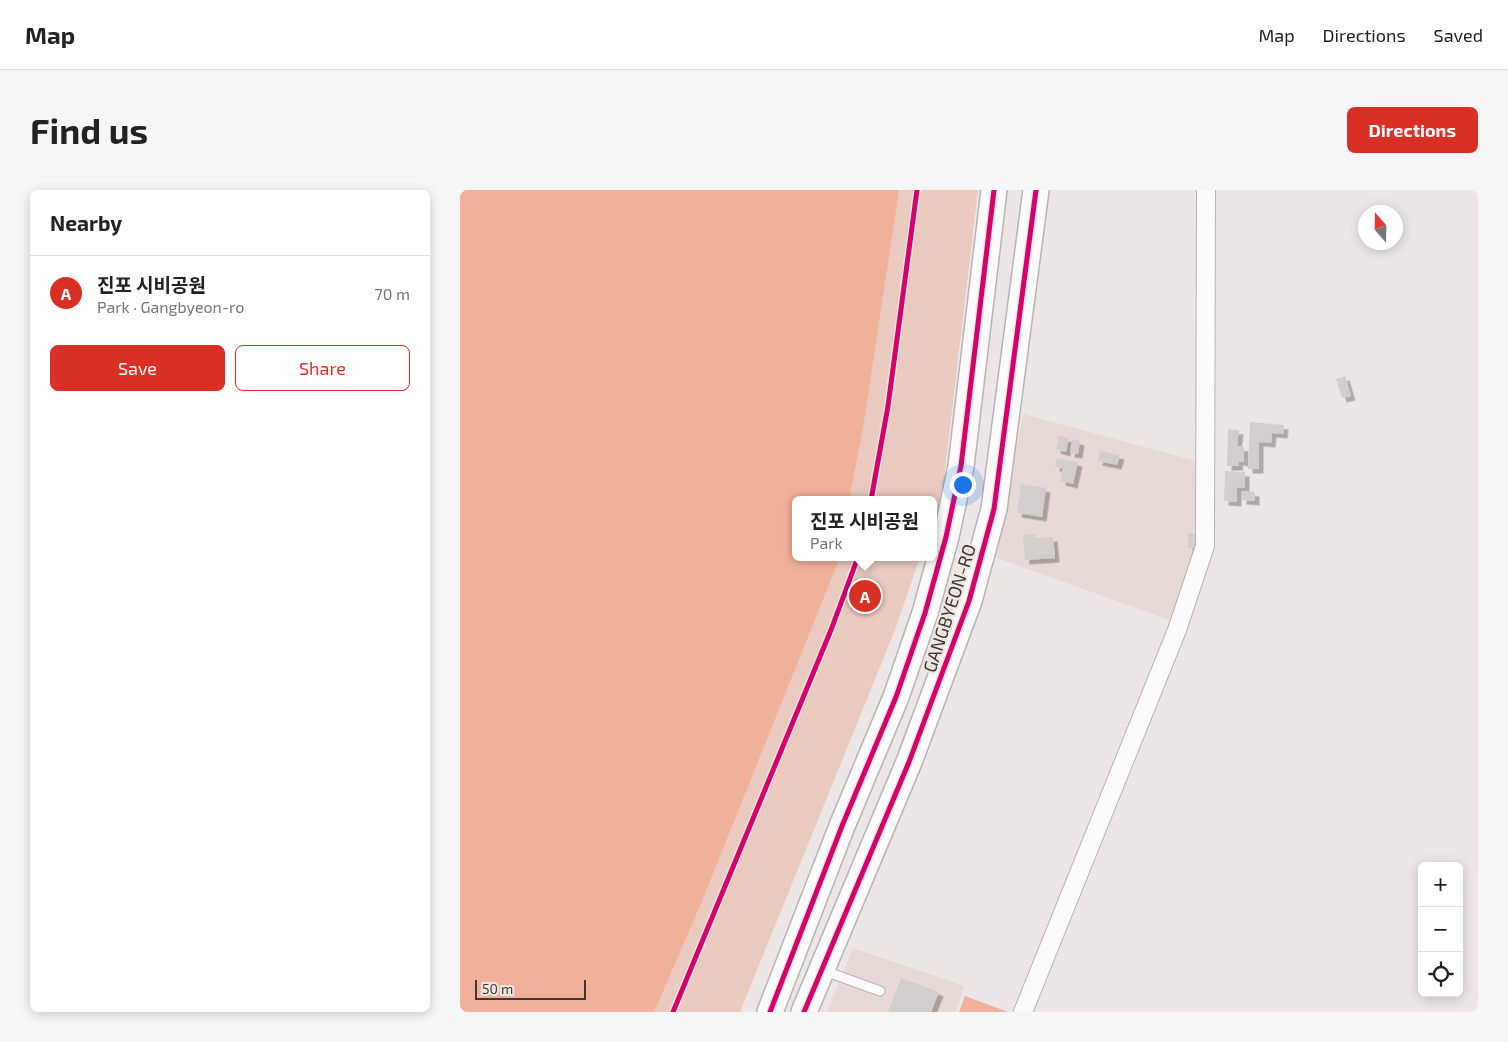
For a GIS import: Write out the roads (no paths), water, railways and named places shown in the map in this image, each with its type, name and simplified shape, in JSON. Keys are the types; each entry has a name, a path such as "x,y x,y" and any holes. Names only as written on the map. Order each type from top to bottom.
{"street":[{"name":"GANGBYEON-RO","path":"770,1012 842,826 896,697 925,613 946,537 961,466 994,190"},
{"name":"GANGBYEON-RO","path":"804,1012 916,744 969,600 994,510 1036,190"},
{"path":"1023,1012 1177,630 1205,546 1206,190"}],"lane":[{"path":"822,970 880,991"}],"place":[{"name":"진포 시비공원","path":"865,596"}]}
